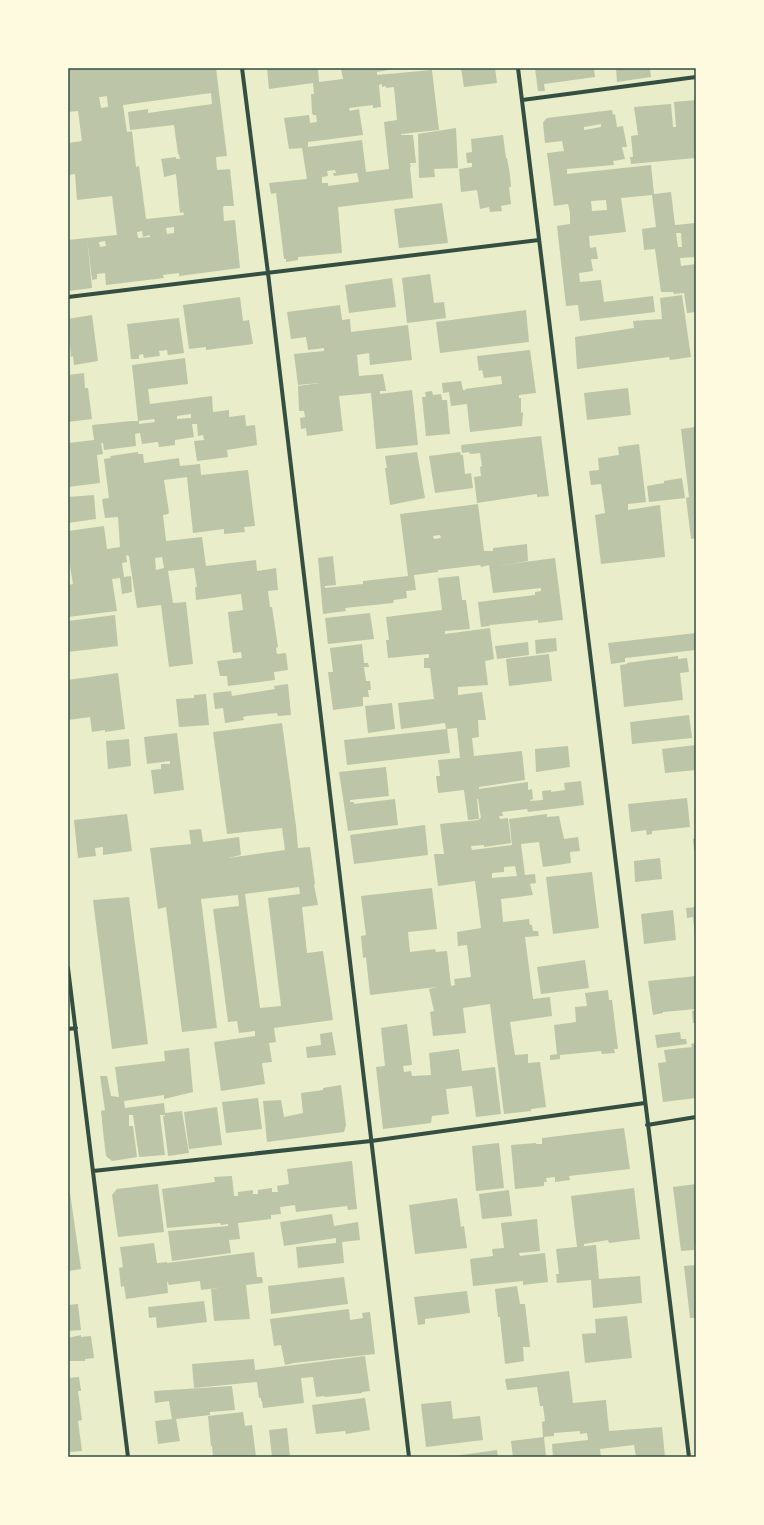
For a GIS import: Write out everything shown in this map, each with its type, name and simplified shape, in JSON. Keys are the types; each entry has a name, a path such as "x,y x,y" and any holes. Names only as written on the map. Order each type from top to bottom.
{"street":[{"path":"242,68 268,273 409,1457"},
{"path":"518,68 689,1457"},
{"path":"522,100 696,77"},
{"path":"68,297 538,240"},
{"path":"68,968 128,1457"},
{"path":"68,1029 76,1028"},
{"path":"93,1172 371,1141 645,1103"},
{"path":"648,1124 696,1118"}],"building":[{"path":"68,68 216,68 227,156 216,157 217,170 230,169 234,206 224,206 224,221 235,220 240,268 179,276 179,273 163,275 164,278 106,285 105,273 97,274 97,279 92,280 87,238 117,235 112,196 77,200 75,174 68,175 68,143 82,141 78,111 68,112","holes":["211,93 212,104 148,113 148,109 128,112 130,130 174,125 180,159 176,159 176,157 161,159 164,177 176,174 180,213 183,212 184,215 146,219 139,166 136,167 132,131 127,132 123,105","107,96 108,107 101,108 99,97","174,227 174,233 167,234 166,228","142,231 143,237 150,235 150,237 138,238 137,232","105,241 106,246 100,247 99,242"]},
{"path":"267,68 318,68 319,82 343,79 341,68 399,68 377,72 377,75 432,70 439,130 401,134 413,135 416,163 410,163 410,167 413,198 338,207 342,253 298,257 298,260 286,262 286,259 284,259 276,193 271,194 269,183 307,179 302,148 289,149 284,118 309,115 310,123 317,122 316,115 313,115 312,113 311,94 314,94 313,83 269,89","holes":["382,84 382,87 394,87 397,120 384,122 389,169 366,172 362,140 308,147 308,142 363,135 359,109 350,111 349,108 373,105 373,108 381,107 379,85","335,170 336,173 333,173 334,176 357,173 359,182 328,186 328,183 322,183 322,177 328,176 327,171"]},
{"path":"461,68 495,68 497,83 464,87"},
{"path":"535,68 594,68 595,77 544,84 545,91 538,91"},
{"path":"616,68 650,68 651,77 617,82"},
{"path":"696,100 695,158 631,164 630,157 633,157 631,136 638,135 634,107 671,104 673,127 676,127 674,102"},
{"path":"612,110 613,115 615,114 617,127 623,126 627,147 622,147 625,159 613,161 614,165 567,169 567,174 651,165 654,194 671,192 675,225 696,223 696,257 680,258 681,266 696,264 696,312 687,313 684,293 674,294 673,292 661,292 655,249 644,250 642,229 656,227 652,195 621,198 626,232 589,236 590,248 596,247 598,259 591,259 593,271 579,273 580,282 601,280 604,302 653,296 655,312 580,321 578,305 566,306 557,226 570,224 570,213 568,204 554,206 547,153 564,151 562,141 545,143 543,123 547,118","holes":["601,124 601,127 584,130 584,127","606,200 607,210 592,211 591,201","676,233 681,233 682,247 678,247"]},
{"path":"456,128 458,168 434,169 435,177 419,178 418,134"},
{"path":"503,135 510,175 511,187 509,187 511,204 501,206 502,211 490,212 489,207 480,209 477,190 461,192 459,169 472,167 472,163 467,163 466,153 472,152 471,139"},
{"path":"442,203 448,243 399,248 394,209"},
{"path":"87,238 92,288 68,291 68,240"},
{"path":"430,274 434,303 444,302 446,318 407,323 402,278"},
{"path":"392,278 396,307 349,313 345,285"},
{"path":"682,295 691,357 670,360 669,357 577,369 575,337 634,328 633,321 662,319 660,298"},
{"path":"240,297 243,321 249,320 253,344 206,350 206,347 189,349 183,305"},
{"path":"340,305 342,320 350,319 351,332 408,325 412,360 370,365 369,353 357,355 359,376 383,374 386,391 380,391 380,394 412,390 418,445 376,449 371,393 339,396 343,431 307,436 306,428 301,429 300,418 305,417 304,411 299,411 298,386 320,383 298,385 294,354 324,351 324,348 308,350 306,337 291,339 287,312"},
{"path":"526,310 529,342 440,353 436,322"},
{"path":"92,315 98,361 74,365 73,356 71,357 68,319"},
{"path":"179,318 184,353 168,355 167,350 159,351 160,356 144,358 143,354 139,355 139,359 131,359 127,324"},
{"path":"530,350 536,393 519,395 519,398 521,398 521,413 523,412 522,426 470,432 467,404 451,406 449,392 443,393 442,383 461,381 463,390 502,384 501,376 484,378 482,370 479,371 477,356"},
{"path":"185,358 188,384 148,389 150,404 212,396 213,412 229,410 229,417 245,415 246,426 255,425 257,445 227,450 228,457 197,461 194,441 204,440 203,435 198,436 197,424 192,424 194,437 175,440 175,445 159,447 158,442 142,444 140,433 135,434 136,446 104,450 103,443 101,443 103,454 97,455 100,483 68,487 68,443 94,440 92,425 138,421 132,365","holes":["191,414 191,418 177,419 177,416","154,419 155,422 139,424 138,421"]},
{"path":"84,373 85,388 88,388 92,419 68,422 68,375"},
{"path":"628,388 631,415 587,420 584,393"},
{"path":"432,391 433,395 441,394 442,400 447,400 450,434 426,436 422,397 426,397 425,392"},
{"path":"696,427 696,538 691,539 686,498 689,497 681,429"},
{"path":"541,436 549,496 537,497 537,494 477,503 474,477 481,476 480,467 482,466 480,453 462,453 461,445"},
{"path":"639,444 646,502 628,504 628,510 660,505 665,557 601,564 595,515 605,513 601,484 591,485 589,471 599,470 598,458 619,455 618,447"},
{"path":"138,452 138,454 143,454 144,463 179,458 180,466 200,464 201,475 248,470 255,526 244,527 245,532 224,534 224,529 193,533 187,477 164,480 169,512 168,514 163,515 166,541 202,537 206,566 256,560 257,571 276,568 278,590 268,591 278,647 276,648 277,654 286,653 288,670 274,672 275,680 228,686 227,676 220,676 217,661 242,658 241,652 233,653 228,613 243,610 241,594 196,600 195,587 197,587 194,568 168,571 173,603 186,602 193,664 169,667 161,605 137,608 129,556 126,555 127,562 122,563 124,577 131,576 132,592 122,594 120,578 112,579 117,611 68,617 68,585 73,584 68,554 68,531 104,526 107,549 120,547 118,517 105,518 102,499 109,498 104,459 111,458 110,456","holes":["162,557 164,568 156,570 155,558"]},
{"path":"417,452 425,498 390,505 385,468 387,468 385,456"},
{"path":"460,452 461,455 463,455 465,474 471,473 473,488 435,493 429,456"},
{"path":"682,478 685,498 649,502 647,486"},
{"path":"94,495 96,519 68,523 68,497"},
{"path":"478,504 484,551 493,551 493,548 527,544 528,561 496,566 555,558 563,620 538,623 538,620 481,627 478,602 535,595 535,592 541,591 541,588 493,593 489,565 481,567 480,565 438,570 438,572 414,575 416,590 406,591 407,598 394,600 393,603 345,608 346,611 323,614 318,558 333,556 336,585 325,586 325,588 363,584 363,581 408,576 400,514","holes":["440,535 441,538 434,539 433,536"]},
{"path":"459,576 462,600 466,600 470,629 445,631 445,634 490,628 494,659 485,661 488,685 458,687 458,695 482,692 486,720 478,720 479,737 472,738 474,756 522,751 525,780 479,787 479,789 528,782 528,790 532,789 533,799 530,801 543,800 542,791 551,790 551,792 565,790 564,783 581,781 584,805 528,812 527,809 502,812 503,816 499,816 500,819 508,818 511,843 484,847 484,845 471,846 472,850 512,845 509,819 547,814 547,817 559,816 564,839 578,837 580,851 570,852 571,863 543,867 539,842 521,844 525,875 535,874 536,883 530,884 533,895 501,899 503,922 529,919 533,931 538,931 539,936 525,937 533,999 550,997 552,1016 510,1022 515,1055 528,1054 528,1063 540,1062 546,1107 531,1109 531,1111 504,1114 490,1004 463,1008 466,1033 433,1036 430,1012 434,1011 429,989 437,987 370,995 366,957 363,958 361,936 366,935 361,896 432,888 437,929 408,932 410,952 435,949 436,952 447,951 451,986 455,985 454,979 471,977 467,945 458,946 457,932 481,928 475,881 438,886 434,854 444,854 440,824 479,820 468,820 464,790 438,793 436,776 440,776 438,760 460,758 457,728 446,729 445,723 401,729 398,703 434,699 430,668 424,668 424,658 429,658 429,654 388,658 386,640 389,640 386,617 442,610 438,578","holes":["477,799 481,818 479,819","515,866 517,876 492,878 492,873 504,872 504,867"]},
{"path":"370,613 374,639 328,644 325,618"},
{"path":"115,615 118,646 68,652 68,621"},
{"path":"696,633 696,650 625,658 625,662 611,664 608,643"},
{"path":"556,638 557,651 536,654 535,640"},
{"path":"528,642 529,655 497,659 495,646"},
{"path":"362,644 364,663 368,663 369,667 364,667 366,681 370,681 371,690 368,690 369,697 363,697 363,706 333,710 328,672 333,672 330,648"},
{"path":"549,654 552,681 509,686 506,659"},
{"path":"678,656 678,659 687,658 689,672 680,673 683,700 624,707 620,665"},
{"path":"118,673 125,729 92,732 90,717 68,720 68,680"},
{"path":"288,684 291,715 278,716 277,713 247,716 243,717 244,720 225,723 223,708 215,709 213,693 231,691 232,696 275,689 274,686"},
{"path":"206,694 209,725 179,727 176,699 194,698 194,695"},
{"path":"392,703 395,729 368,733 365,706"},
{"path":"689,715 692,738 632,744 630,722"},
{"path":"282,723 298,848 310,847 314,885 318,905 302,907 307,953 323,951 333,1020 274,1028 276,1042 269,1043 272,1062 262,1063 265,1084 221,1091 214,1042 255,1036 255,1031 239,1033 237,1021 228,1022 213,909 239,906 238,895 201,899 217,1028 182,1032 166,907 158,909 150,848 191,844 189,830 201,829 203,842 239,837 241,855 228,858 285,850 282,828 227,834 213,732","holes":["299,887 300,894 268,898 281,1006 260,1008 245,894"]},
{"path":"447,729 450,753 347,765 344,740"},
{"path":"177,733 184,790 154,794 151,770 161,769 161,764 170,764 170,761 147,764 144,737"},
{"path":"129,739 131,766 108,769 106,741"},
{"path":"696,745 696,770 665,773 662,749"},
{"path":"568,746 570,767 536,772 535,749"},
{"path":"386,767 389,796 350,800 350,802 354,802 354,804 395,799 398,825 348,831 339,772"},
{"path":"687,798 690,827 652,831 652,834 647,835 646,830 631,832 628,804"},
{"path":"127,814 132,851 103,855 103,847 95,848 96,856 78,858 74,820"},
{"path":"425,825 428,855 354,864 350,835"},
{"path":"696,838 696,850 694,850 693,839"},
{"path":"660,858 662,879 635,882 634,861"},
{"path":"592,872 599,928 553,934 546,877"},
{"path":"129,897 148,1044 112,1049 93,900"},
{"path":"696,907 695,937 693,917 687,918 686,908"},
{"path":"673,910 676,940 644,944 641,914"},
{"path":"585,960 589,988 541,994 537,967"},
{"path":"696,976 696,1009 663,1012 653,1015 648,981"},
{"path":"608,990 609,1000 612,1000 618,1049 614,1049 615,1053 602,1054 601,1051 560,1055 560,1059 550,1060 550,1055 557,1054 554,1025 576,1022 575,1007 587,1006 585,993"},
{"path":"696,1010 696,1023 693,1023 692,1011"},
{"path":"407,1024 412,1065 403,1066 404,1072 411,1071 412,1076 431,1075 429,1053 459,1049 462,1071 495,1067 501,1114 476,1117 472,1086 446,1089 449,1114 432,1116 431,1123 383,1129 376,1067 385,1066 381,1028"},
{"path":"332,1032 336,1055 307,1058 306,1047 321,1045 320,1034"},
{"path":"680,1032 681,1039 686,1039 687,1044 657,1048 655,1035"},
{"path":"696,1043 696,1098 663,1102 658,1063 666,1062 664,1050 692,1047 691,1044"},
{"path":"189,1048 193,1092 164,1099 164,1095 124,1101 125,1108 164,1103 165,1113 182,1111 189,1153 168,1156 163,1116 165,1115 160,1115 165,1155 139,1157 133,1115 129,1115 129,1126 133,1126 137,1157 112,1161 106,1156 101,1111 105,1110 100,1076 107,1076 111,1096 119,1097 115,1067 165,1061 164,1051"},
{"path":"341,1085 346,1125 344,1132 267,1142 263,1101 281,1100 284,1117 303,1113 301,1093 323,1090 323,1088"},
{"path":"258,1098 262,1129 226,1133 222,1102"},
{"path":"217,1107 222,1145 189,1149 184,1112"},
{"path":"624,1128 630,1169 569,1176 570,1180 555,1182 555,1177 546,1178 547,1182 544,1182 544,1186 515,1189 511,1145 542,1144 542,1138"},
{"path":"499,1143 504,1188 476,1191 472,1146"},
{"path":"352,1161 357,1209 348,1210 347,1206 296,1212 295,1205 280,1207 281,1214 271,1215 271,1219 238,1223 240,1239 229,1240 231,1253 172,1261 168,1231 228,1226 228,1224 221,1225 220,1223 167,1228 162,1189 215,1182 214,1177 232,1176 234,1196 238,1196 238,1192 253,1190 253,1194 258,1194 258,1190 272,1188 272,1192 278,1192 277,1186 289,1184 287,1169"},
{"path":"158,1184 164,1232 118,1237 112,1195 117,1189"},
{"path":"696,1184 696,1245 694,1245 694,1250 681,1251 673,1187"},
{"path":"634,1188 640,1239 609,1243 608,1240 584,1244 584,1246 577,1247 571,1196"},
{"path":"509,1190 512,1216 482,1219 479,1194"},
{"path":"70,1193 81,1269 68,1271 68,1194"},
{"path":"457,1198 461,1227 464,1226 467,1248 415,1254 409,1205"},
{"path":"332,1214 334,1226 358,1222 360,1240 342,1242 344,1263 298,1268 296,1247 336,1243 336,1238 284,1246 280,1222"},
{"path":"537,1219 540,1251 519,1253 520,1256 545,1253 548,1282 523,1285 523,1281 473,1286 470,1259 493,1256 492,1249 504,1248 501,1223"},
{"path":"154,1243 157,1263 254,1252 257,1277 262,1277 263,1283 246,1285 250,1319 214,1321 211,1289 226,1287 201,1290 200,1281 169,1285 167,1281 168,1293 126,1299 124,1286 121,1287 119,1268 123,1267 120,1247"},
{"path":"596,1245 599,1279 640,1276 642,1303 593,1308 591,1280 557,1283 556,1274 559,1274 556,1249"},
{"path":"696,1265 696,1318 690,1318 684,1266"},
{"path":"344,1277 348,1304 271,1314 268,1286"},
{"path":"517,1286 520,1304 525,1304 530,1347 523,1347 524,1361 505,1364 500,1317 498,1317 495,1289"},
{"path":"467,1291 470,1313 425,1319 425,1324 418,1325 414,1297"},
{"path":"204,1301 207,1322 157,1328 156,1317 149,1318 148,1307"},
{"path":"78,1304 81,1330 68,1331 68,1305"},
{"path":"349,1309 350,1320 363,1318 362,1313 370,1312 375,1354 285,1365 281,1345 274,1346 270,1319"},
{"path":"627,1316 632,1358 585,1363 582,1334 596,1333 595,1319"},
{"path":"81,1335 81,1337 91,1336 94,1358 85,1359 85,1361 68,1361 68,1338"},
{"path":"365,1356 370,1391 362,1393 316,1397 313,1377 301,1378 304,1403 263,1408 261,1398 259,1398 257,1382 194,1388 192,1364 254,1359 255,1370"},
{"path":"569,1371 573,1403 606,1400 609,1431 662,1427 665,1457 636,1457 634,1445 600,1449 601,1457 553,1457 552,1444 588,1440 587,1433 580,1434 580,1431 554,1433 554,1436 543,1437 542,1422 545,1421 543,1406 540,1406 537,1387 507,1390 505,1379"},
{"path":"79,1377 81,1391 78,1391 82,1420 78,1421 82,1451 68,1452 68,1378"},
{"path":"232,1386 235,1410 210,1412 210,1415 176,1419 180,1441 158,1444 155,1421 172,1419 169,1401 155,1403 154,1391"},
{"path":"365,1398 370,1430 346,1434 345,1431 316,1434 312,1405"},
{"path":"451,1401 453,1419 480,1416 483,1440 426,1447 421,1404"},
{"path":"243,1412 245,1426 252,1425 256,1457 213,1457 208,1416"},
{"path":"287,1428 290,1457 272,1457 269,1430"},
{"path":"544,1437 546,1457 513,1457 511,1441"},
{"path":"497,1450 498,1457 454,1457 454,1456"}]}
